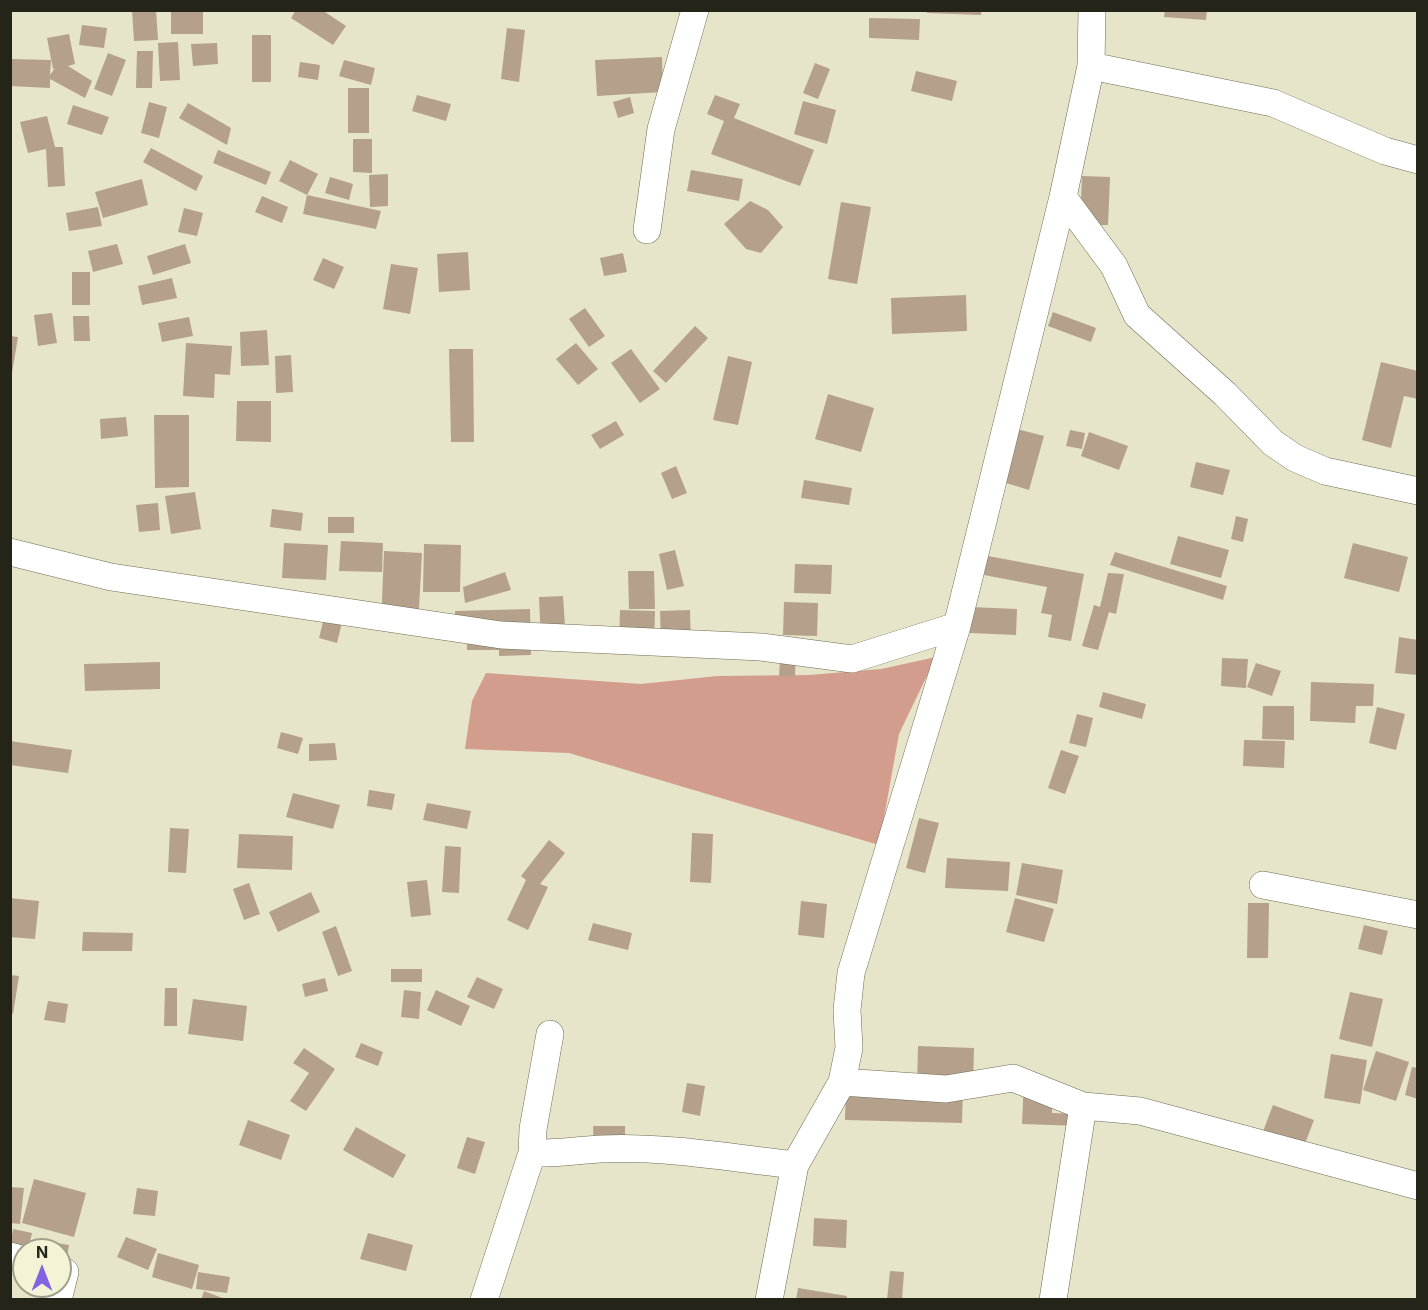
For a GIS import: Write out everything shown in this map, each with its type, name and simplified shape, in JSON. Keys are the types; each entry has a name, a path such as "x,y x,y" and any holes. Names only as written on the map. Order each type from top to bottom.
{"street":[{"path":"647,230 661,129 695,10"},
{"path":"769,1299 795,1165 843,1082 849,1048 847,1010 851,973 957,626 1063,197 1091,66 1092,10"},
{"path":"1091,66 1273,103 1385,152 1418,160"},
{"path":"1063,197 1114,266 1137,315 1225,394 1273,443 1295,458 1325,471 1418,491"},
{"path":"10,552 111,577 501,635 761,646 852,659 957,626"},
{"path":"1263,885 1418,915"},
{"path":"484,1299 532,1153 533,1129 550,1034"},
{"path":"843,1082 946,1089 1012,1078 1083,1106 1140,1111 1418,1186"},
{"path":"1053,1299 1083,1106"},
{"path":"532,1153 613,1149 703,1155 795,1165"}],"shaded area":[{"path":"936,657 899,734 879,845 569,753 465,749 472,701 486,673 641,684 717,676 809,675 881,669"}],"building":[{"path":"132,10 156,10 158,40 134,41"},
{"path":"296,10 322,10 346,26 333,45 291,18"},
{"path":"927,10 981,10 981,15 927,13"},
{"path":"1165,10 1207,10 1206,20 1164,17"},
{"path":"171,11 203,11 203,34 171,34"},
{"path":"869,18 920,19 919,40 869,38"},
{"path":"82,25 107,28 104,48 79,45"},
{"path":"507,28 525,30 519,82 501,79"},
{"path":"69,34 75,64 68,66 92,81 85,98 50,79 50,88 10,86 11,59 51,60 50,75 55,68 53,69 47,38"},
{"path":"252,35 271,35 271,82 252,82"},
{"path":"178,42 180,80 160,81 158,43"},
{"path":"217,43 218,64 193,66 191,44"},
{"path":"137,51 153,51 152,88 136,88"},
{"path":"108,53 126,60 112,96 94,89"},
{"path":"662,57 663,92 597,96 595,60"},
{"path":"344,60 375,68 371,85 339,76"},
{"path":"300,62 320,65 318,80 298,77"},
{"path":"815,63 830,69 818,99 803,93"},
{"path":"916,71 957,81 952,101 911,91"},
{"path":"348,88 369,88 369,133 348,133"},
{"path":"417,95 451,104 446,121 412,111"},
{"path":"715,95 740,104 734,118 814,150 800,186 711,154 724,121 707,114"},
{"path":"630,97 634,113 618,118 613,102"},
{"path":"803,101 836,110 827,144 794,134"},
{"path":"149,102 167,107 159,138 141,133"},
{"path":"188,103 231,128 227,145 179,118"},
{"path":"73,105 109,117 102,135 67,124"},
{"path":"47,116 55,147 63,147 65,186 48,187 46,149 28,153 20,122"},
{"path":"353,139 372,139 372,173 353,172"},
{"path":"151,148 203,176 196,191 143,162"},
{"path":"218,150 271,172 266,185 213,163"},
{"path":"290,160 318,174 307,195 279,181"},
{"path":"691,170 743,179 739,201 687,191"},
{"path":"388,174 388,206 370,207 369,175"},
{"path":"1082,176 1110,177 1108,225 1080,225"},
{"path":"330,177 353,184 349,200 325,193"},
{"path":"142,179 148,205 103,218 95,192"},
{"path":"307,195 381,211 376,229 303,214"},
{"path":"262,196 288,207 282,223 255,212"},
{"path":"750,201 768,210 783,227 761,253 746,249 724,224"},
{"path":"841,202 871,207 857,284 828,279"},
{"path":"98,207 102,226 69,231 66,213"},
{"path":"184,208 203,213 197,236 178,232"},
{"path":"117,244 123,264 93,272 88,251"},
{"path":"185,244 191,263 153,275 147,256"},
{"path":"468,252 470,290 439,292 437,254"},
{"path":"623,253 627,272 604,276 600,258"},
{"path":"323,258 344,267 334,289 313,280"},
{"path":"391,264 418,268 410,314 383,309"},
{"path":"72,272 90,272 90,305 72,305"},
{"path":"172,278 177,298 142,305 138,286"},
{"path":"966,295 967,331 892,334 891,298"},
{"path":"585,308 605,336 589,347 569,319"},
{"path":"1053,312 1096,328 1091,342 1048,326"},
{"path":"52,313 57,343 38,346 34,315"},
{"path":"73,316 89,316 90,341 74,341"},
{"path":"189,317 193,336 162,342 158,323"},
{"path":"695,326 708,338 666,383 653,371"},
{"path":"267,330 269,365 241,366 240,332"},
{"path":"10,336 18,337 12,373 10,373"},
{"path":"186,343 232,346 230,375 215,374 214,398 183,396"},
{"path":"576,343 598,369 578,385 556,359"},
{"path":"449,349 473,349 474,442 451,442"},
{"path":"631,349 660,389 640,403 611,363"},
{"path":"291,355 293,392 276,393 275,356"},
{"path":"728,356 752,362 738,425 713,420"},
{"path":"1381,362 1418,371 1418,399 1404,396 1391,448 1362,440"},
{"path":"828,394 874,408 861,452 815,439"},
{"path":"237,401 271,401 271,442 236,441"},
{"path":"154,415 189,415 189,487 155,488"},
{"path":"126,417 128,436 101,439 100,419"},
{"path":"616,421 624,435 600,449 591,435"},
{"path":"1017,429 1044,436 1029,490 1003,482"},
{"path":"1070,430 1085,433 1082,449 1066,446"},
{"path":"1089,432 1128,446 1119,470 1081,456"},
{"path":"1196,462 1230,470 1223,495 1190,487"},
{"path":"676,466 687,493 672,499 661,473"},
{"path":"804,480 852,488 849,505 801,498"},
{"path":"195,492 201,529 171,534 165,496"},
{"path":"158,503 160,530 139,532 136,505"},
{"path":"272,509 303,513 301,531 270,527"},
{"path":"1236,516 1248,519 1243,542 1231,539"},
{"path":"328,517 354,517 354,533 328,533"},
{"path":"1178,536 1229,550 1221,578 1170,564"},
{"path":"341,541 383,543 382,572 339,571"},
{"path":"284,543 328,545 326,580 282,578"},
{"path":"1353,543 1408,557 1399,592 1344,578"},
{"path":"424,544 461,545 460,592 423,592"},
{"path":"675,550 684,586 667,590 659,554"},
{"path":"384,551 422,553 418,627 381,625"},
{"path":"1115,552 1227,586 1223,600 1110,565"},
{"path":"988,556 1084,574 1071,641 1048,637 1052,615 1041,613 1047,587 984,575"},
{"path":"795,564 832,565 831,594 794,593"},
{"path":"628,571 654,571 655,609 629,609"},
{"path":"505,572 511,590 465,603 463,587"},
{"path":"1108,573 1124,574 1116,614 1109,612 1098,650 1082,646 1094,605 1100,607"},
{"path":"563,596 566,641 541,643 539,597"},
{"path":"784,602 818,603 817,636 783,635"},
{"path":"327,606 345,610 337,643 319,638"},
{"path":"971,607 1017,609 1016,635 970,633"},
{"path":"530,609 531,655 499,656 499,650 467,650 467,638 455,639 455,611"},
{"path":"620,610 655,611 654,646 619,645"},
{"path":"690,610 691,647 661,647 660,611"},
{"path":"1399,637 1418,640 1418,675 1395,673"},
{"path":"781,643 796,644 795,677 779,676"},
{"path":"1222,658 1248,659 1246,688 1221,686"},
{"path":"160,662 160,689 85,691 84,664"},
{"path":"1256,663 1281,671 1272,696 1247,687"},
{"path":"1311,682 1374,684 1373,706 1356,706 1355,723 1310,721"},
{"path":"1103,692 1146,704 1142,719 1099,707"},
{"path":"1263,706 1294,706 1294,740 1262,739"},
{"path":"1377,707 1405,714 1396,750 1369,743"},
{"path":"1077,714 1093,718 1086,747 1069,743"},
{"path":"281,732 303,738 298,754 277,748"},
{"path":"1244,740 1285,741 1284,768 1243,766"},
{"path":"10,741 72,750 68,773 10,765"},
{"path":"335,743 337,760 309,761 309,744"},
{"path":"1061,750 1079,756 1065,794 1048,788"},
{"path":"369,790 395,794 392,810 367,806"},
{"path":"293,793 340,805 333,829 286,817"},
{"path":"427,803 471,811 467,829 423,820"},
{"path":"919,818 939,823 925,873 906,868"},
{"path":"170,828 189,829 186,873 168,872"},
{"path":"692,833 713,834 711,883 690,882"},
{"path":"239,834 293,836 292,870 237,868"},
{"path":"549,840 565,853 540,884 548,887 528,930 507,920 526,880 521,876"},
{"path":"445,846 461,847 459,893 442,892"},
{"path":"947,858 1010,862 1008,891 945,888"},
{"path":"1022,863 1063,870 1057,904 1016,895"},
{"path":"427,880 431,915 411,917 407,882"},
{"path":"249,883 260,914 244,920 233,889"},
{"path":"311,892 320,912 278,932 269,912"},
{"path":"10,898 39,901 35,939 10,937"},
{"path":"1015,898 1054,909 1044,942 1006,932"},
{"path":"801,901 827,904 824,938 798,935"},
{"path":"1248,903 1269,903 1268,958 1247,958"},
{"path":"593,923 632,933 628,950 588,940"},
{"path":"1364,925 1388,931 1382,955 1358,949"},
{"path":"336,926 352,971 338,976 322,932"},
{"path":"83,932 133,933 132,951 82,951"},
{"path":"391,969 422,969 422,982 391,982"},
{"path":"10,975 19,976 13,1014 10,1013"},
{"path":"477,977 503,989 494,1009 467,997"},
{"path":"325,978 328,991 305,997 302,984"},
{"path":"165,988 177,988 177,1026 164,1026"},
{"path":"404,990 421,992 419,1019 401,1017"},
{"path":"436,990 470,1006 461,1026 427,1010"},
{"path":"1350,992 1383,999 1372,1047 1339,1039"},
{"path":"193,999 247,1006 243,1041 188,1034"},
{"path":"48,1001 68,1004 65,1023 44,1020"},
{"path":"361,1043 383,1052 378,1066 355,1057"},
{"path":"918,1046 974,1048 973,1084 917,1083"},
{"path":"304,1048 335,1069 306,1111 290,1101 309,1073 293,1063"},
{"path":"1376,1051 1409,1062 1396,1101 1363,1090"},
{"path":"1331,1054 1367,1060 1360,1104 1324,1098"},
{"path":"1412,1067 1418,1068 1418,1099 1405,1095"},
{"path":"1024,1078 1053,1079 1052,1113 1082,1114 1081,1126 1022,1124"},
{"path":"687,1083 705,1086 700,1116 682,1112"},
{"path":"846,1083 963,1086 962,1123 845,1120"},
{"path":"1273,1105 1314,1120 1300,1157 1259,1142"},
{"path":"248,1120 290,1135 281,1160 239,1145"},
{"path":"593,1126 625,1126 625,1150 594,1150"},
{"path":"356,1127 406,1155 393,1178 343,1150"},
{"path":"467,1137 485,1142 475,1174 457,1168"},
{"path":"34,1179 86,1193 74,1237 22,1223"},
{"path":"10,1187 24,1188 20,1224 10,1223"},
{"path":"137,1188 158,1191 155,1216 133,1214"},
{"path":"814,1218 847,1220 846,1248 813,1246"},
{"path":"13,1229 32,1233 31,1238 12,1238 12,1247 10,1247"},
{"path":"368,1233 413,1245 406,1271 360,1259"},
{"path":"126,1237 157,1249 148,1270 117,1257"},
{"path":"158,1253 199,1265 192,1289 152,1277"},
{"path":"890,1271 904,1272 902,1300 887,1300"},
{"path":"198,1272 230,1277 227,1293 196,1289"},
{"path":"798,1288 847,1296 846,1300 796,1300"},
{"path":"204,1291 225,1299 225,1300 201,1300"}]}
